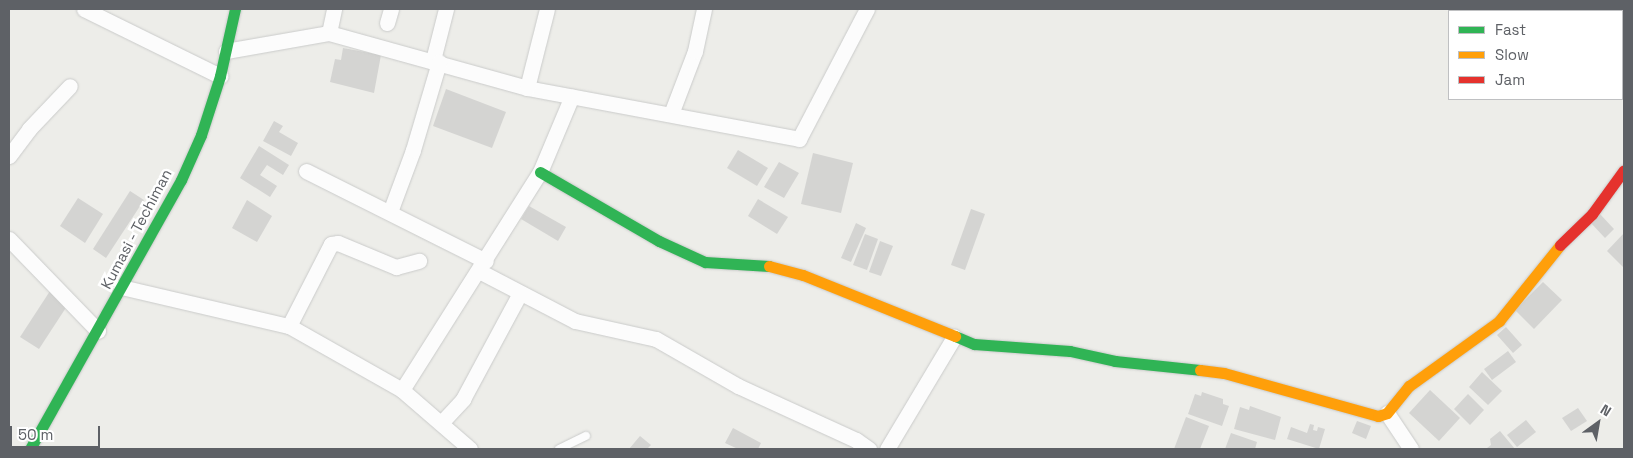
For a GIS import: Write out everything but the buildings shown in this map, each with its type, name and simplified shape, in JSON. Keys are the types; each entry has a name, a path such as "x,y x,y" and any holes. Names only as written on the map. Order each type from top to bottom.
{"main road":[{"name":"Kumasi - Techiman","path":"30,449 181,180 201,135 220,76 235,9"},
{"path":"540,172 659,240 705,262 757,263 803,276 974,344 1070,352 1115,361 1224,373 1368,415 1387,413 1402,392 1498,321 1554,251 1592,214 1624,170"}],"street":[{"path":"84,9 220,76"},
{"path":"328,33 334,9"},
{"path":"390,212 413,150 436,61 446,9"},
{"path":"527,88 547,9"},
{"path":"671,114 695,51 704,9"},
{"path":"226,51 328,33 436,61 527,88 798,139 868,9"},
{"path":"9,156 29,129 70,86"},
{"path":"402,390 540,172 572,96"},
{"path":"306,171 390,212 482,266 520,293 575,322 656,339 738,386 856,440 869,449"},
{"path":"9,239 98,330"},
{"path":"289,326 331,244 338,243 396,267 419,260"},
{"path":"121,288 289,326 402,390 470,449"},
{"path":"441,423 463,399 520,293"},
{"path":"887,449 954,337"},
{"path":"1387,413 1411,449"}],"lane":[{"path":"559,449 586,436"}],"traffic: fast":[{"path":"30,449 181,180 201,135 220,76 235,9"},
{"path":"540,172 659,241 705,262 769,266"},
{"path":"955,336 974,344 1070,351 1115,361 1200,370"}],"traffic: slow":[{"path":"1200,370 1224,373 1378,416 1387,413 1409,386 1499,321 1560,245"},
{"path":"769,266 803,275 955,336"}],"traffic: jam":[{"path":"1560,245 1592,214 1624,170"}]}
